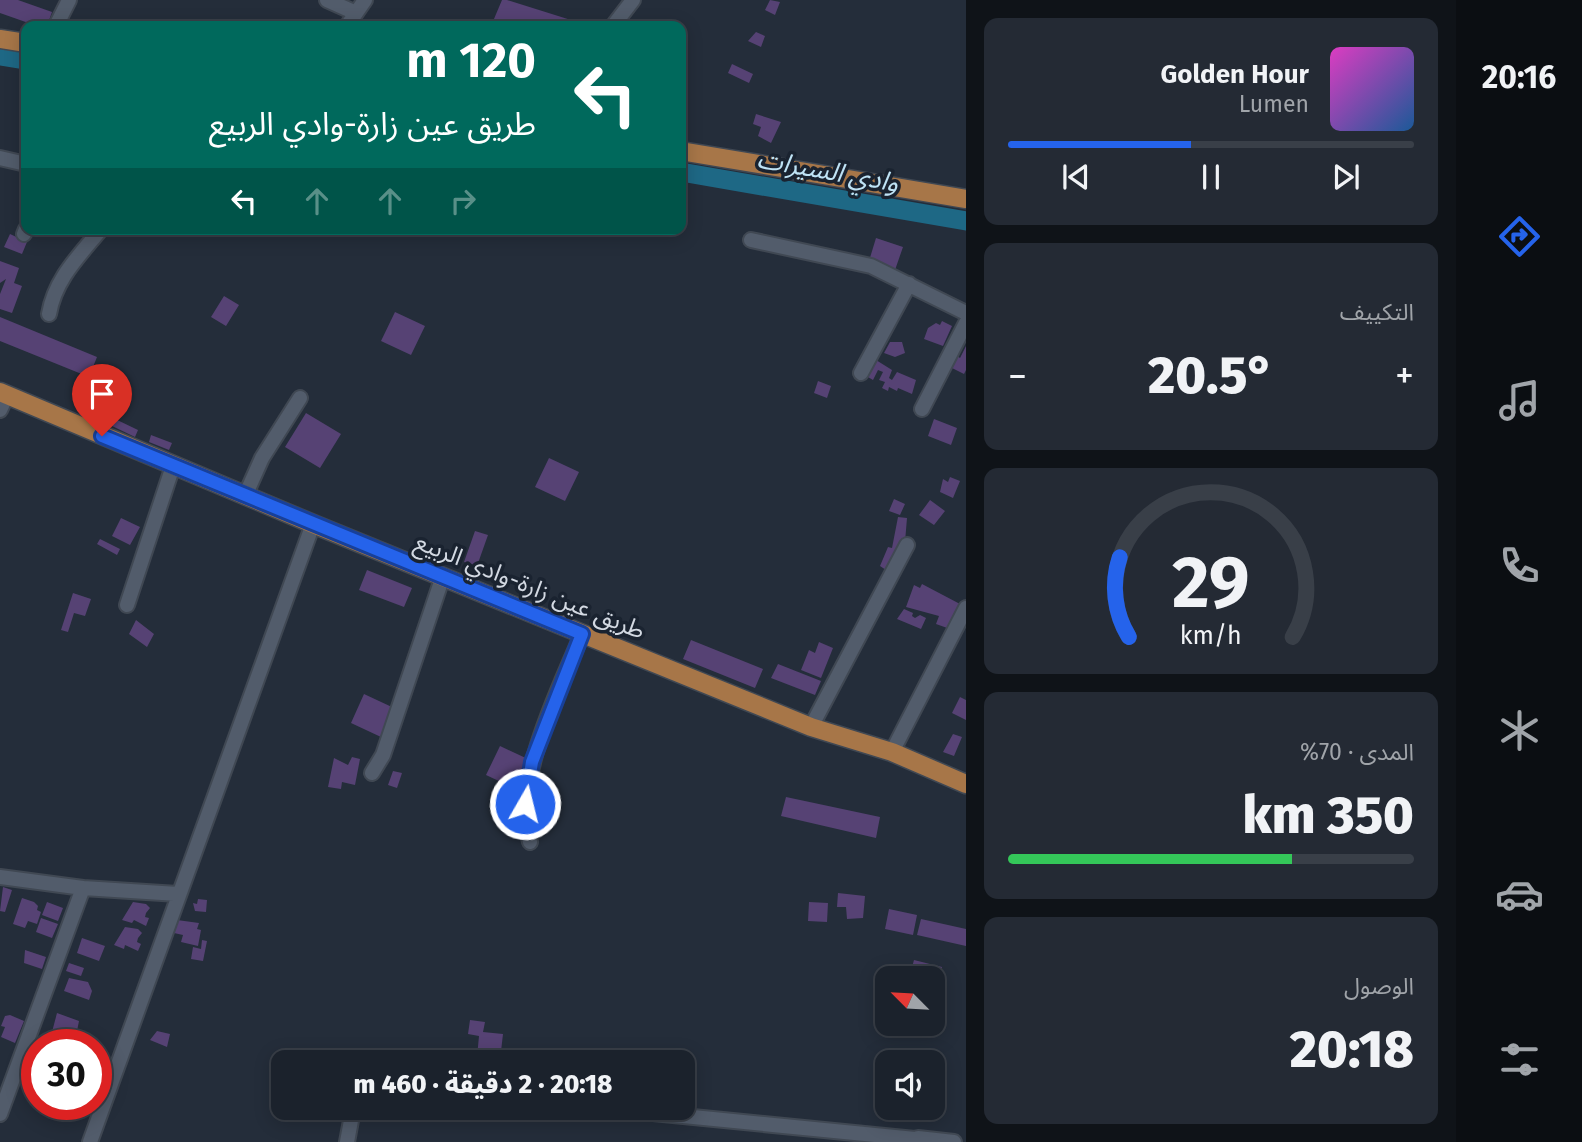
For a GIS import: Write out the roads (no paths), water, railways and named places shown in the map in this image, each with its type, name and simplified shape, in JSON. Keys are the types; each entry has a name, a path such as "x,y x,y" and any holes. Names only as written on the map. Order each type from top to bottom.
{"main road":[{"path":"0,39 21,42"},
{"path":"686,151 966,199"},
{"name":"طريق عين زارة-وادي الربيع","path":"2,399 811,727 892,752 966,784"}],"street":[{"path":"58,21 69,0"},
{"path":"327,0 356,13"},
{"path":"350,21 365,0"},
{"path":"616,21 628,1"},
{"path":"0,159 21,163"},
{"path":"49,314 52,294 96,235"},
{"path":"751,240 872,266 966,313"},
{"path":"861,373 909,284"},
{"path":"922,409 966,323"},
{"path":"245,496 262,458 300,398"},
{"path":"127,605 173,467"},
{"path":"90,1142 313,524"},
{"path":"811,727 907,545"},
{"path":"372,773 383,755 443,576"},
{"path":"892,752 966,608"},
{"path":"530,842 525,804 529,773 582,634"},
{"path":"0,877 83,888 178,894"},
{"path":"0,1114 83,888"},
{"path":"695,1118 914,1141 954,1142"},
{"path":"347,1142 351,1120"}],"waterway":[{"name":"وادي السيرات","path":"0,56 21,59"},
{"name":"وادي السيرات","path":"686,173 966,221"}]}
